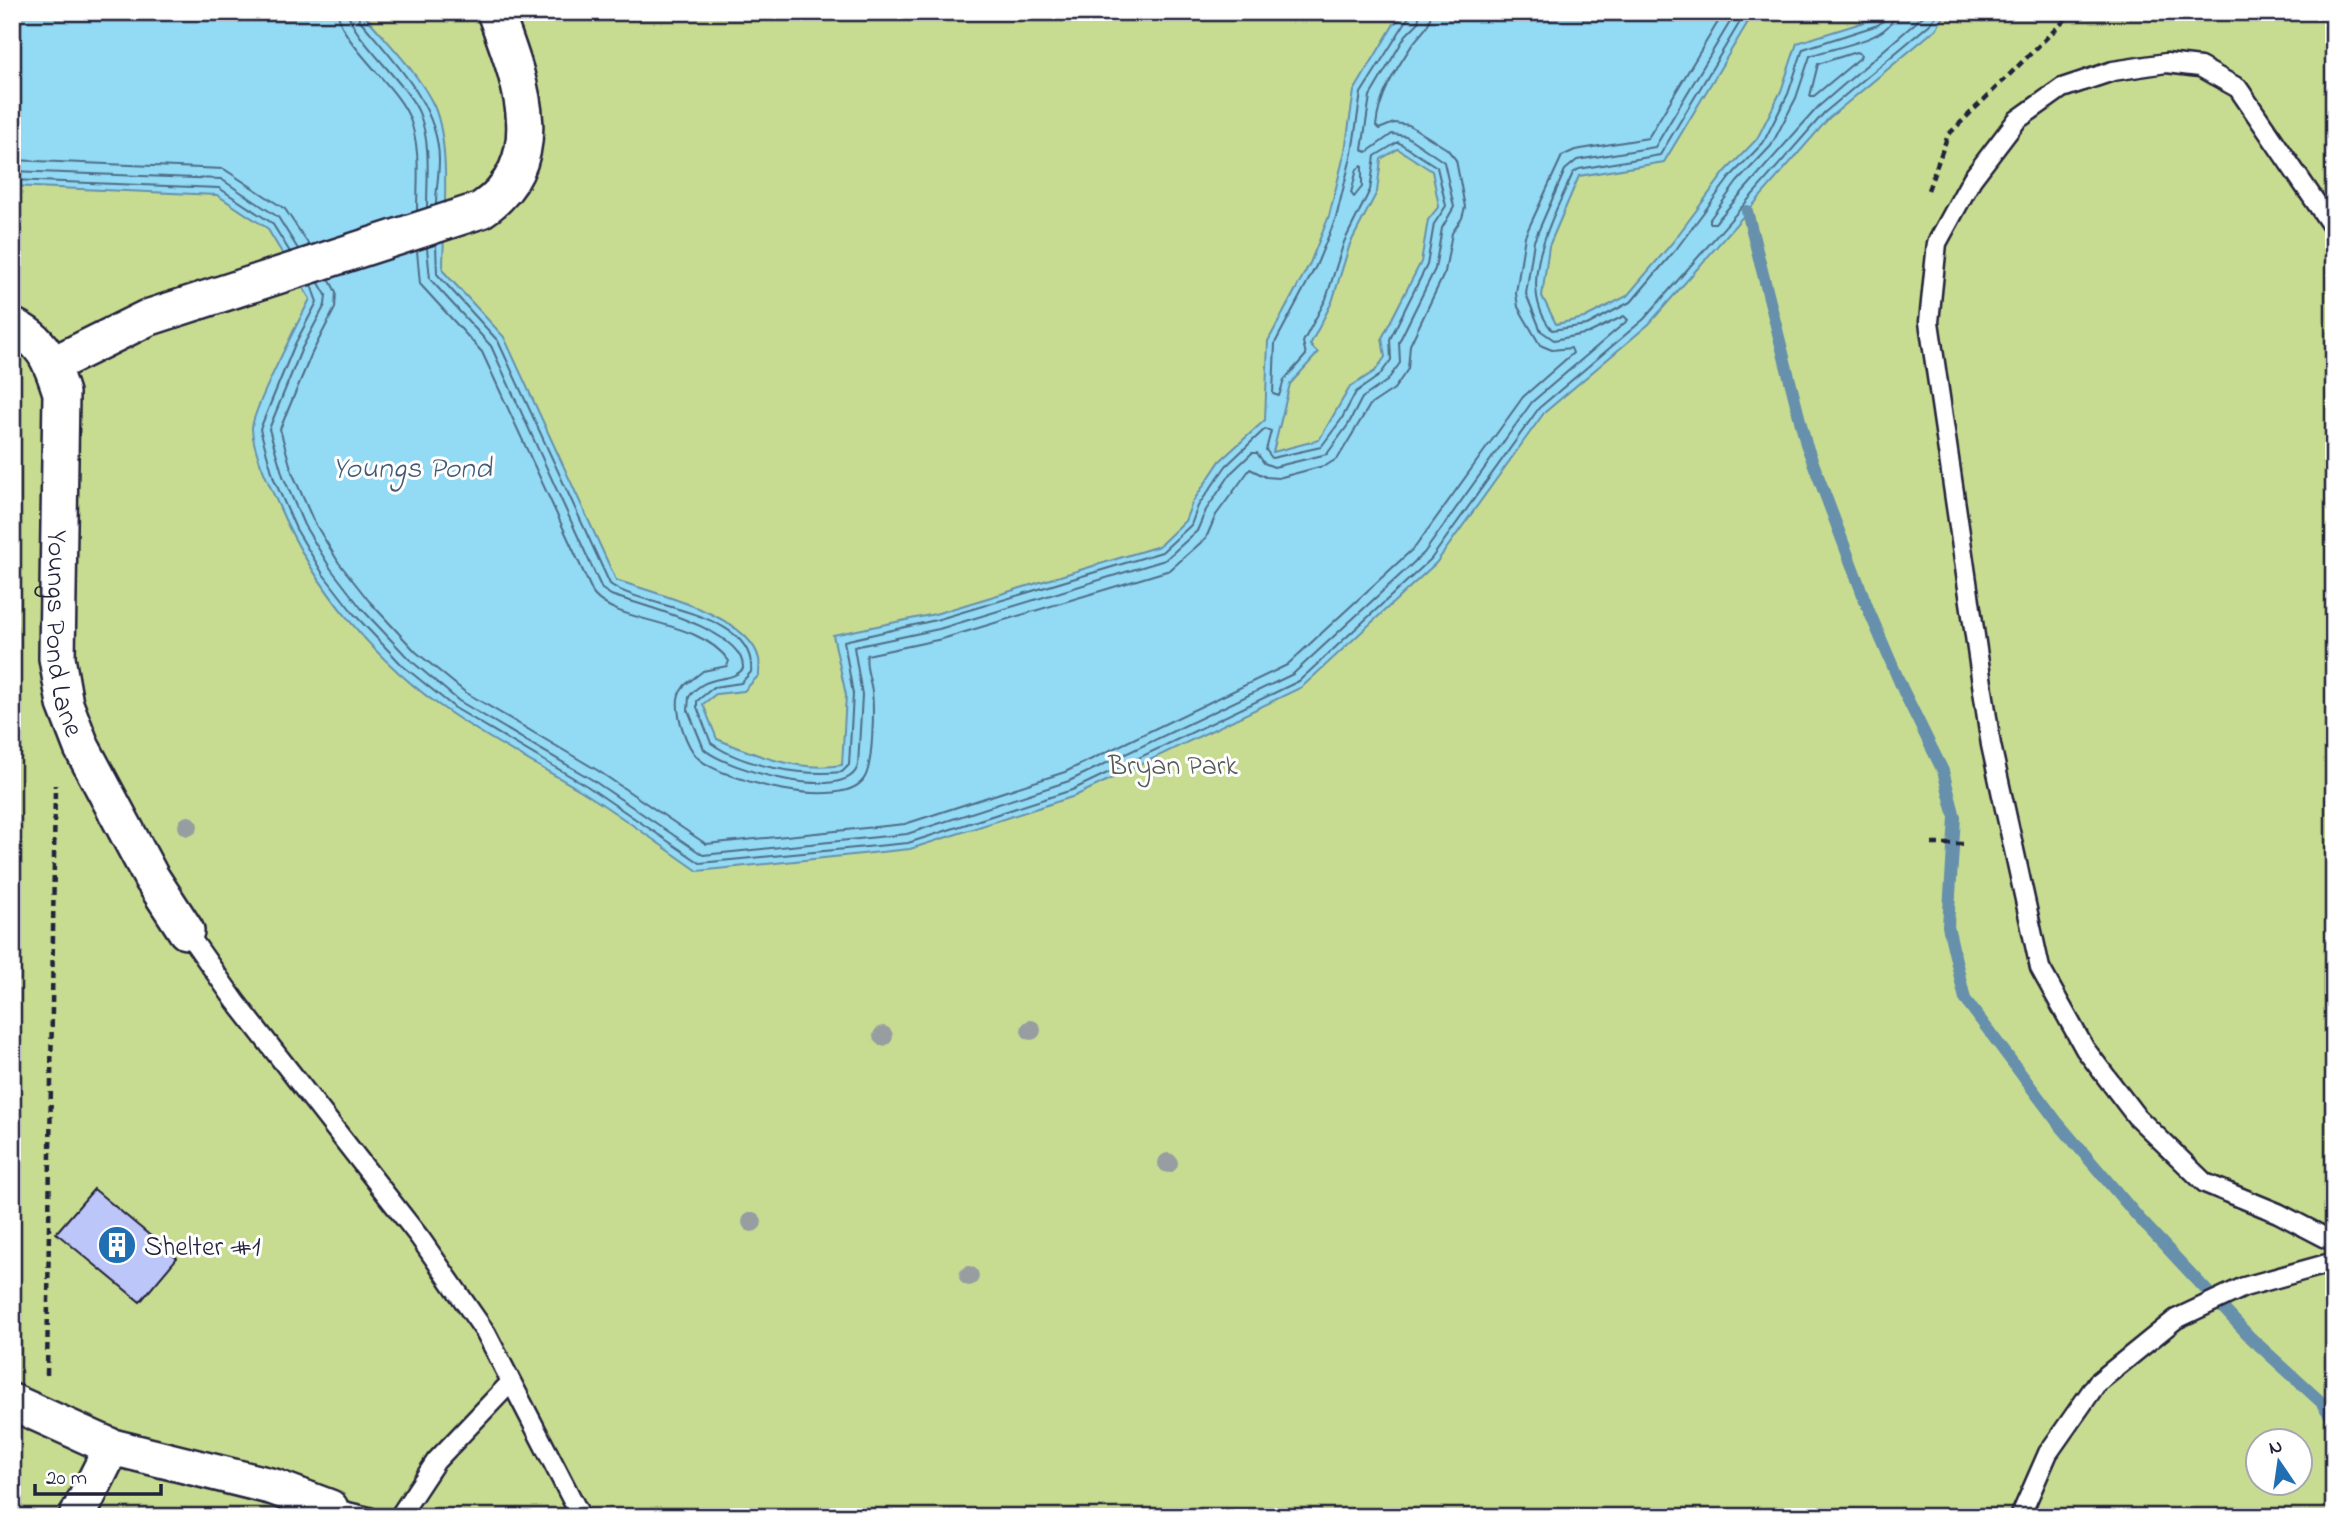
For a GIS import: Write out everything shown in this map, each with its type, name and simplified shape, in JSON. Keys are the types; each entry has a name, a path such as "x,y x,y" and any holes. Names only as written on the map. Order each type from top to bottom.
{"street":[{"path":"52,365 147,318 481,209 500,196 512,178 526,134 521,82 495,12"},
{"name":"Youngs Pond Lane","path":"12,326 32,335 52,365 61,393 57,658 65,704 82,748 151,877 186,931"},
{"path":"12,1402 112,1447 274,1487 330,1508"},
{"path":"77,1517 112,1447"}],"lane":[{"path":"2334,229 2238,88 2200,67 2166,63 2113,71 2062,88 2017,120 1972,179 1937,243 1929,322 1991,745 2040,968 2085,1049 2136,1116 2205,1183 2278,1213 2334,1242"},
{"path":"186,931 236,1002 420,1238 486,1333 581,1517"},
{"path":"2020,1517 2048,1453 2098,1383 2176,1319 2244,1287 2334,1262"},
{"path":"399,1517 436,1461 511,1382"},
{"path":"330,1508 369,1517"}],"path":[{"path":"48,1418 55,783"},
{"path":"1932,844 1967,844"}],"green space":[{"name":"Bryan Park","path":"12,12 2334,12 2334,1517 12,1517"}],"water":[{"name":"Youngs Pond","path":"12,12 362,12 419,81 434,106 440,123 445,164 443,271 504,337 616,580 698,608 738,630 752,644 759,659 759,675 744,691 716,694 703,704 717,739 778,761 826,767 842,765 846,695 833,635 935,614 1159,546 1185,521 1192,503 1220,461 1265,420 1268,341 1310,263 1329,216 1345,151 1354,91 1394,24 1408,12 1754,12 1664,162 1579,176 1549,246 1542,296 1556,324 1584,318 1627,296 1672,243 1725,172 1757,139 1781,91 1797,43 1874,19 1882,12 1947,12 1936,29 1829,118 1649,324 1544,413 1436,563 1302,687 1075,796 910,849 698,871 580,790 483,734 424,694 373,648 309,565 292,535 266,477 253,438 252,429 259,405 310,299 267,228 217,195 12,186","holes":["1398,149 1432,171 1439,206 1428,220 1421,262 1382,338 1385,357 1375,371 1350,387 1319,440 1273,452 1290,384 1318,353 1310,345 1332,302 1350,244 1377,192 1381,159"]}],"building":[{"name":"Shelter #1","path":"94,1189 177,1258 140,1302 56,1233"}],"waterway":[{"path":"1747,211 1806,444 1869,611 1903,690 1943,771 1955,817 1948,926 1965,999 2058,1123 2138,1217 2251,1338 2321,1402 2334,1421"}],"place":[{"name":"Shelter #1","path":"117,1245"}]}
